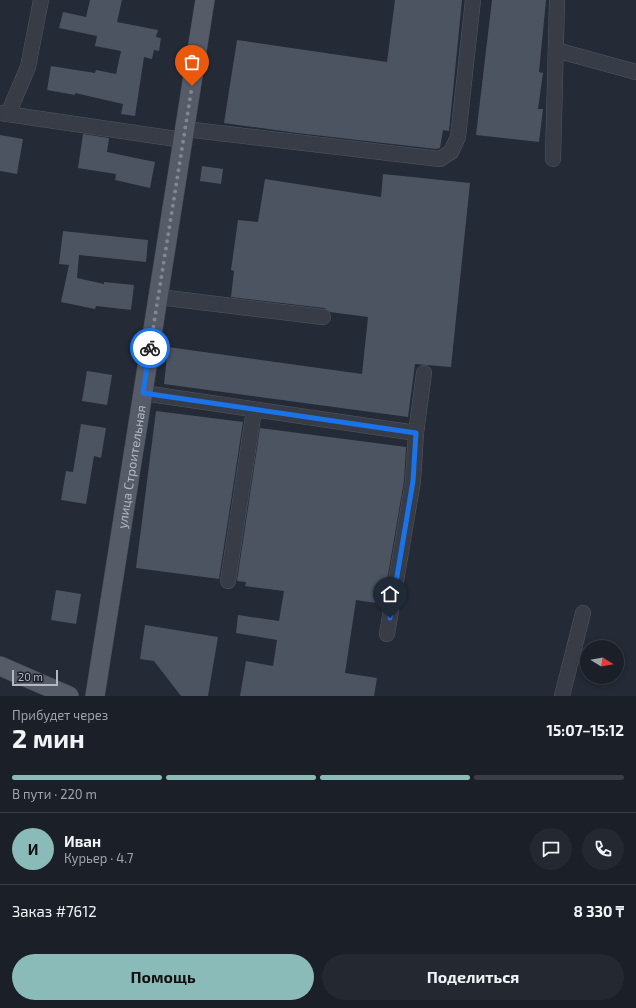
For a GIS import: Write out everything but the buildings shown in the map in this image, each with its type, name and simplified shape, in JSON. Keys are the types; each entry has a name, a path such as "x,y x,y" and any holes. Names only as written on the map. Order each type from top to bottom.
{"main road":[{"name":"улица Строительная","path":"95,696 205,0"},
{"path":"0,666 69,696"}],"street":[{"path":"41,0 28,67 4,114 184,135 440,159 450,152 458,137 473,0"},
{"path":"553,159 557,0"},
{"path":"556,50 636,72"},
{"path":"159,297 322,317"},
{"path":"387,634 413,481 416,433 424,373"},
{"path":"143,393 416,433"},
{"path":"228,582 254,410"},
{"path":"562,696 584,613"}],"way so far":[{"path":"150,348 192,86"}],"route":[{"path":"150,348 143,393 416,433 413,481 390,618"}]}
